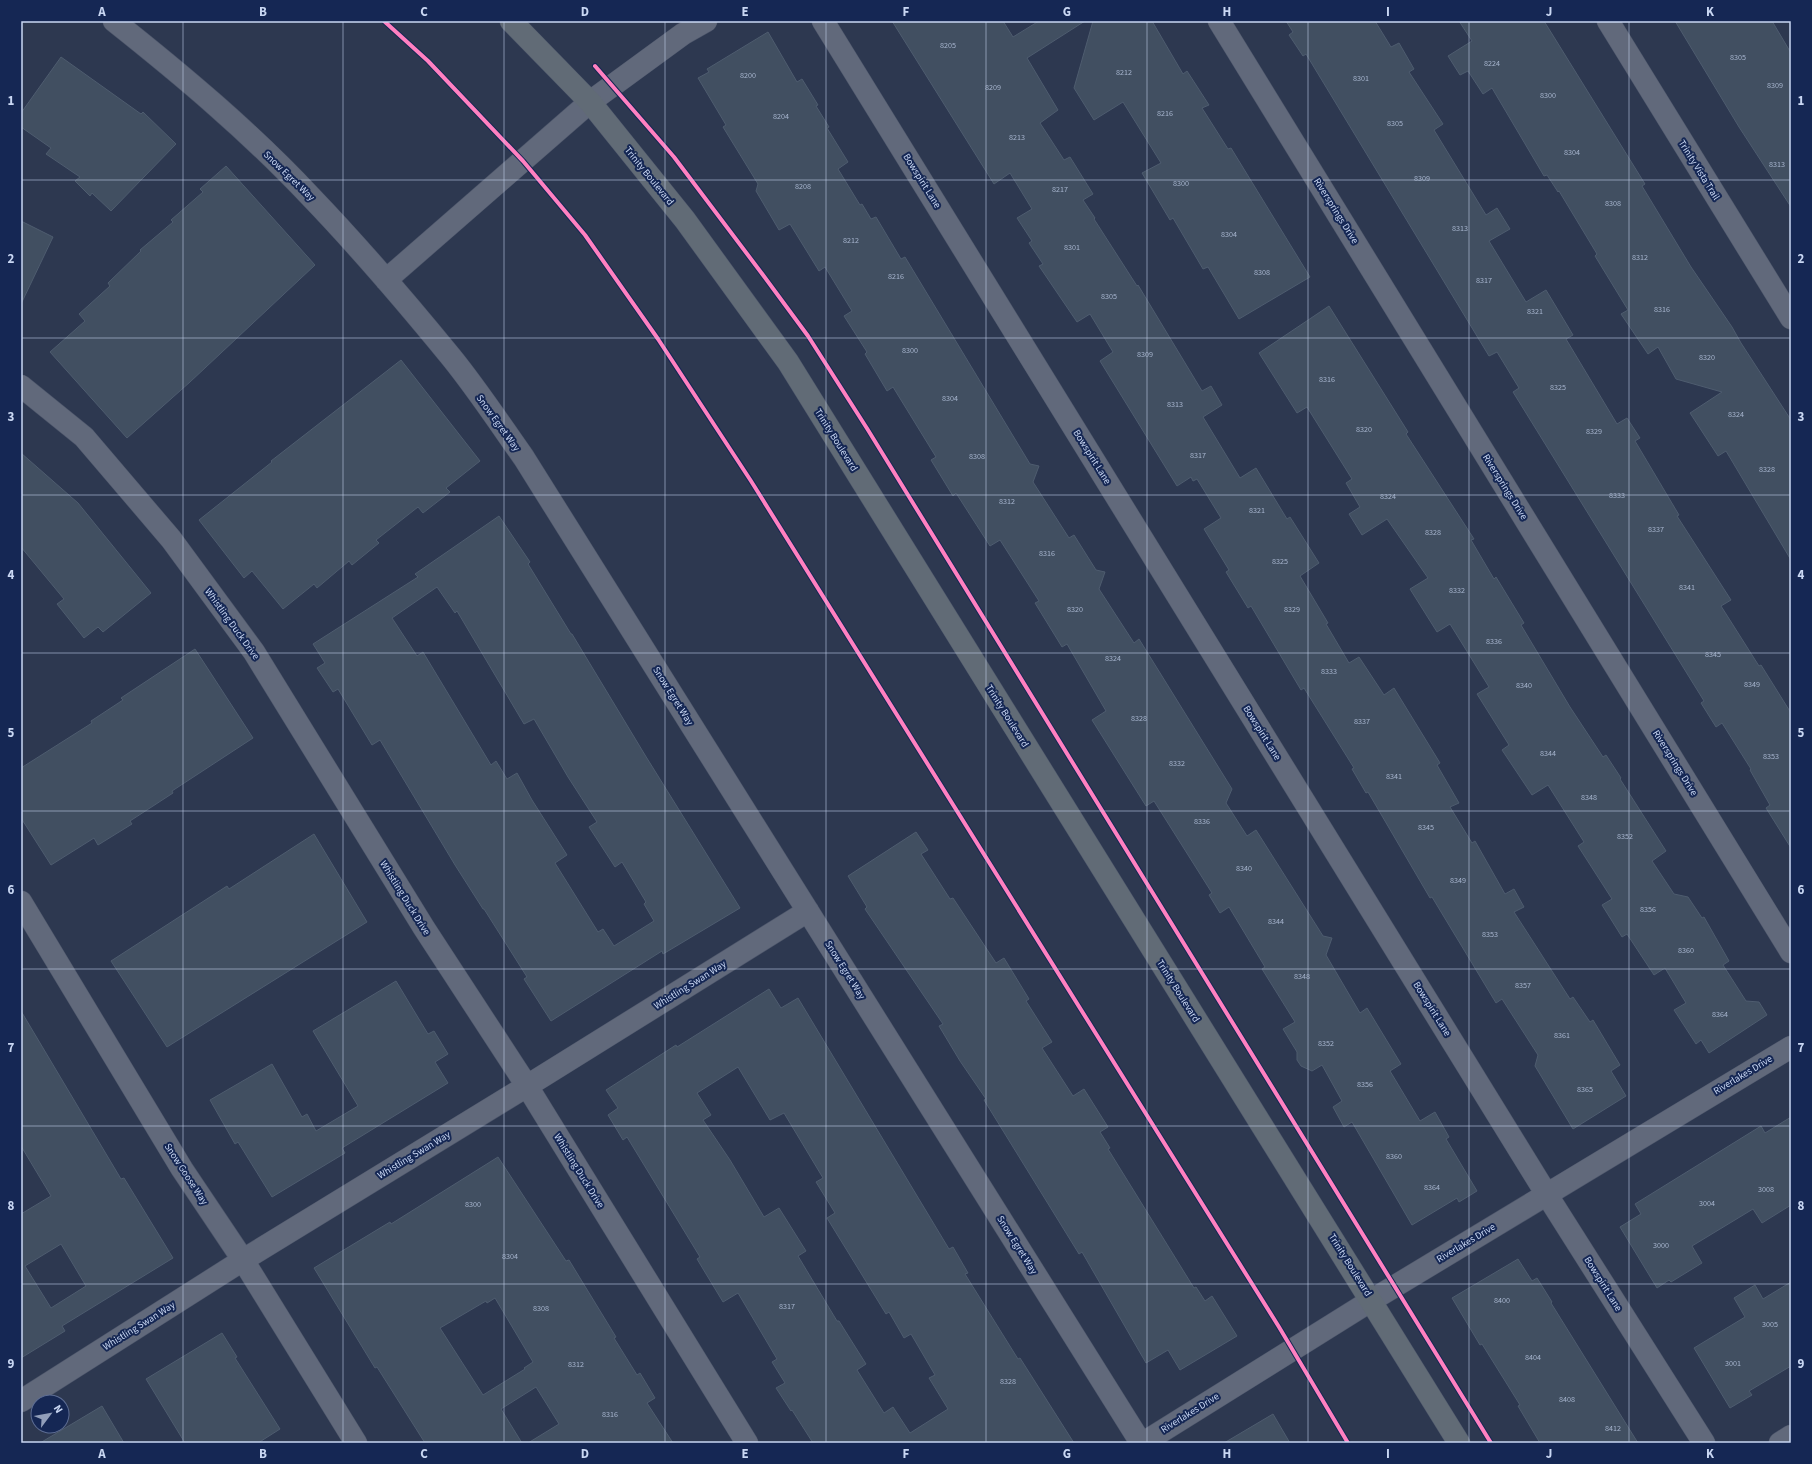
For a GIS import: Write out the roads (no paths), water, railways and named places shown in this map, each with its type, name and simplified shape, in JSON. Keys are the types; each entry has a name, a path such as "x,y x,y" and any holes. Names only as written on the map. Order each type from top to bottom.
{"main road":[{"name":"Trinity Boulevard","path":"511,21 590,102 684,220 788,362 1372,1300 1459,1443"}],"street":[{"name":"Snow Egret Way","path":"114,21 171,67 232,120 310,195 386,280 452,358 524,458 1142,1443"},
{"path":"386,280 590,102 683,34 706,21"},
{"name":"Bowspirit Lane","path":"823,21 1546,1196 1704,1443"},
{"name":"Riversprings Drive","path":"1220,21 1791,952"},
{"name":"Trinity Vista Trail","path":"1608,21 1791,318"},
{"name":"Whistling Duck Drive","path":"21,386 84,437 171,540 254,652 424,928 527,1086 747,1443"},
{"name":"Snow Goose Way","path":"21,902 182,1169 243,1260 356,1443"},
{"name":"Whistling Swan Way","path":"21,1401 243,1260 527,1086 808,911"},
{"name":"Riverlakes Drive","path":"1142,1443 1372,1300 1791,1047"},
{"path":"1780,1443 1791,1436"}]}
